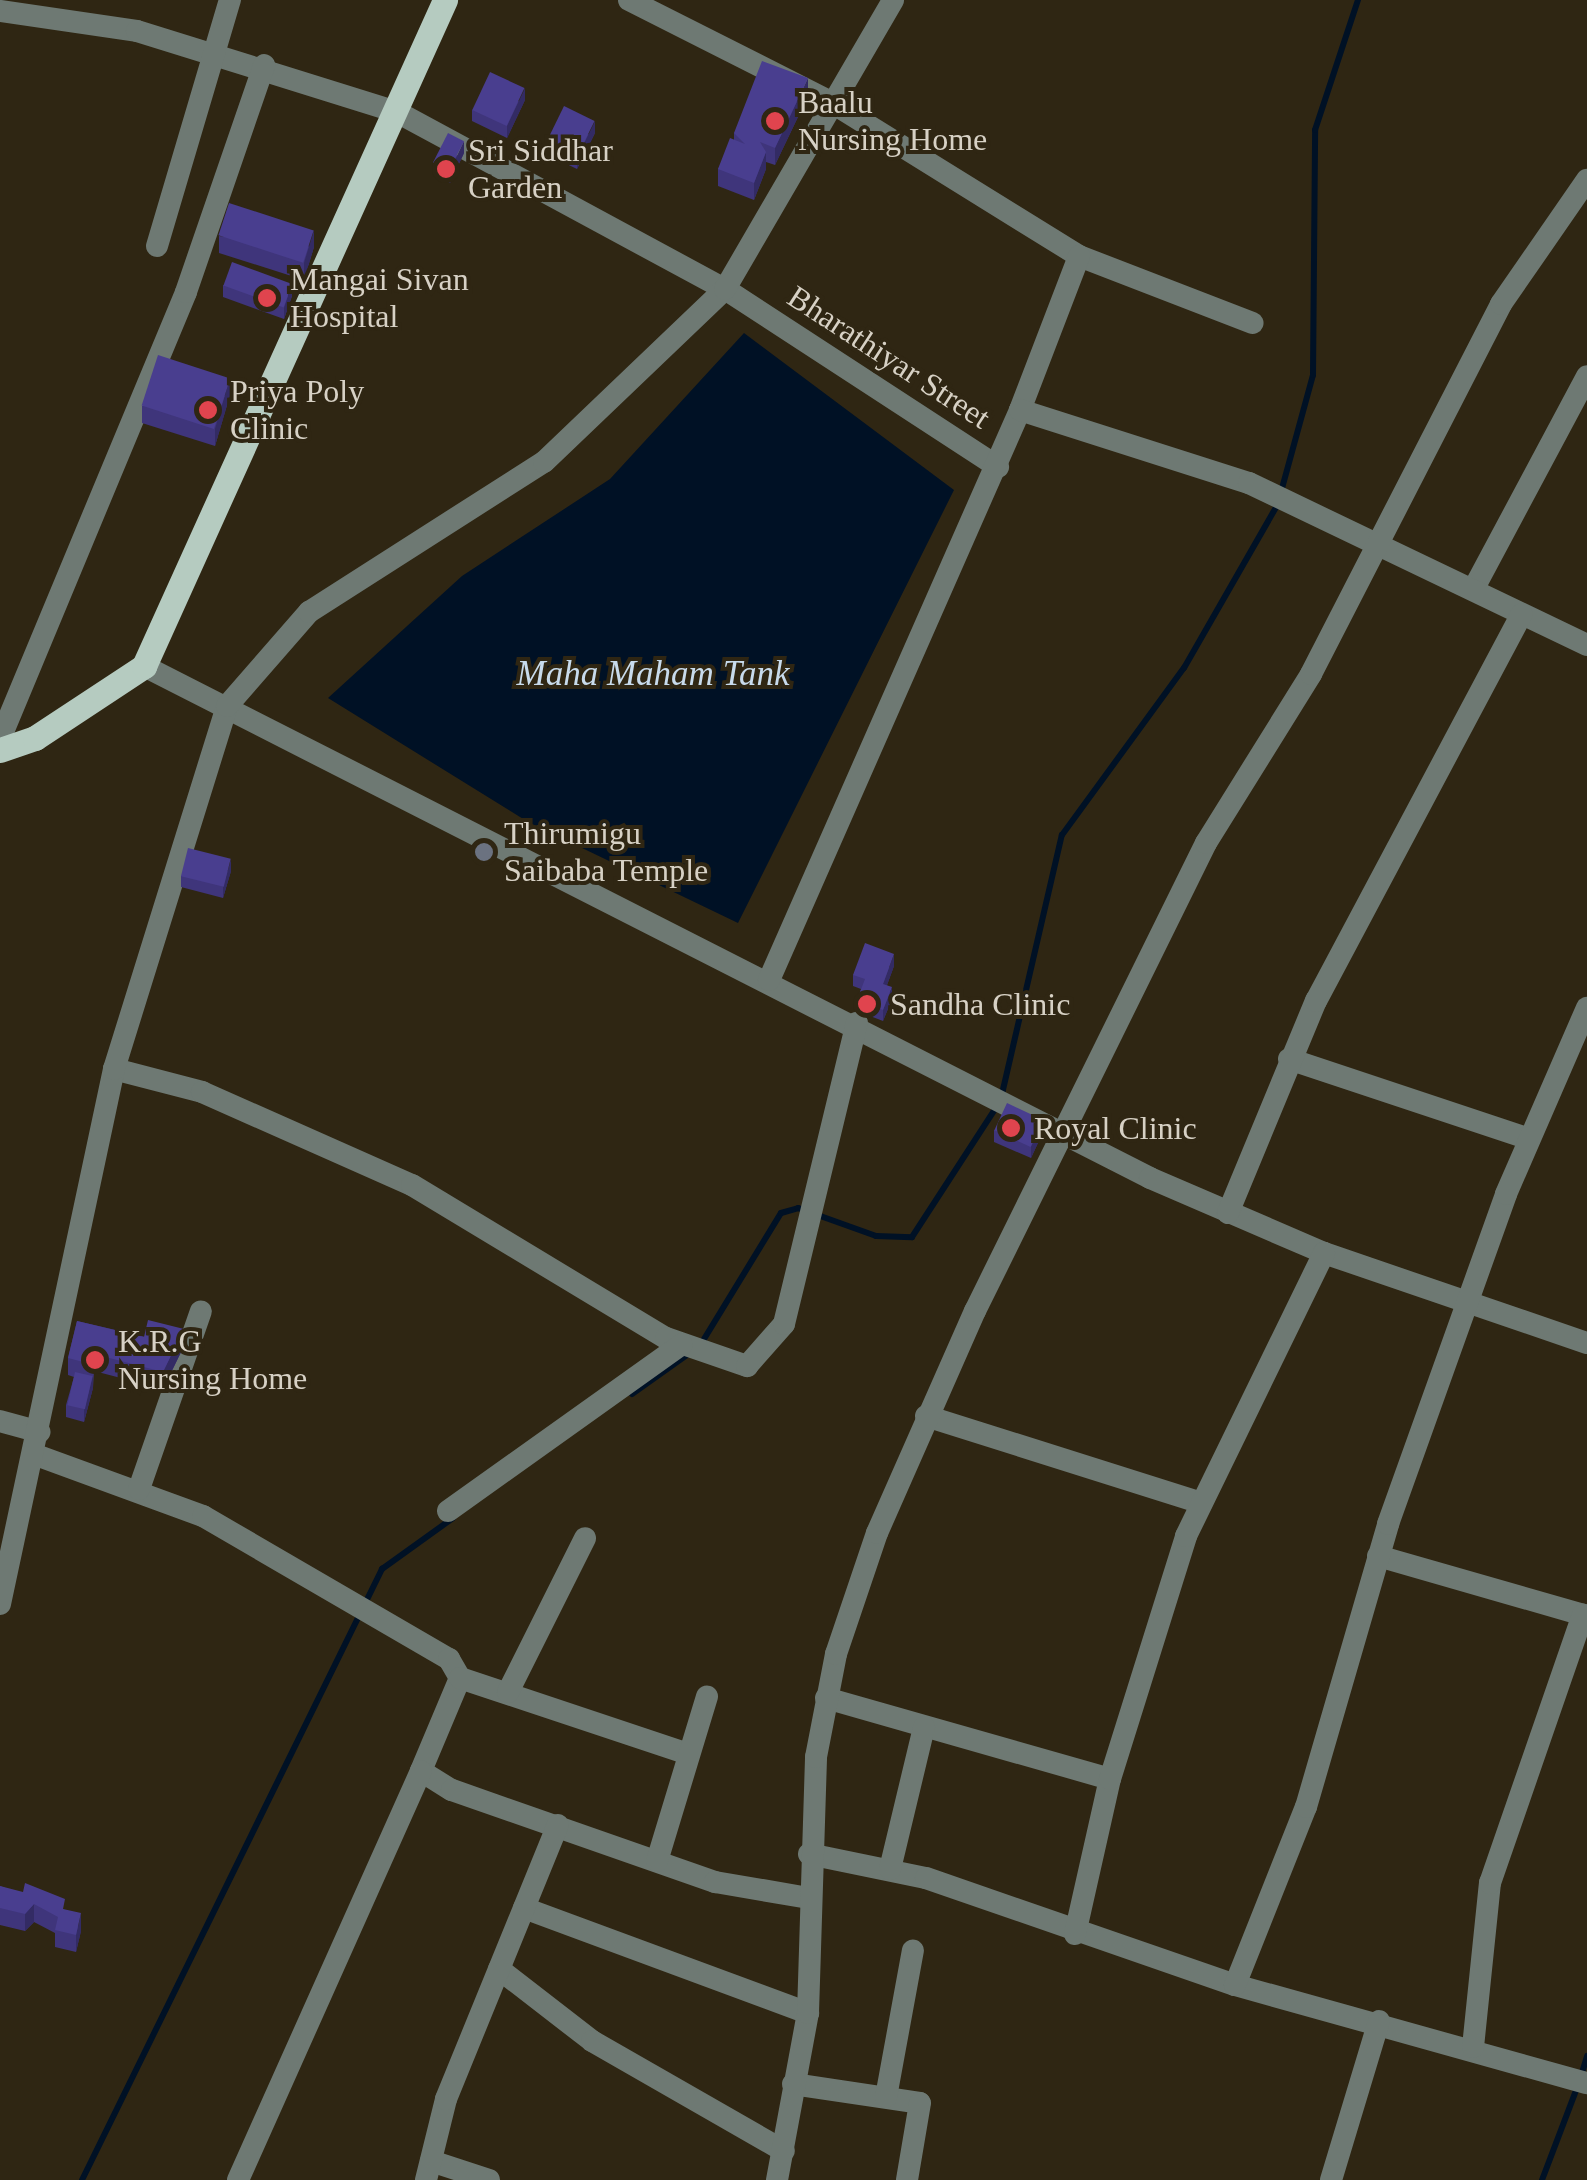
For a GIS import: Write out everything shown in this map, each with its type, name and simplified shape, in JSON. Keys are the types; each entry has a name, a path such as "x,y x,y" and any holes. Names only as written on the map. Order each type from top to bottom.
{"main road":[{"path":"0,750 35,738 144,666 445,0"}],"street":[{"path":"157,246 230,0"},
{"path":"629,0 829,101 1079,256 1254,324"},
{"path":"0,1604 6,1564 38,1444 114,1069 227,706 309,612 544,462 725,289 829,101 893,0"},
{"name":"Bharathiyar Street","path":"0,10 57,10 264,64 397,112 725,289 998,466 1020,410 1248,483 1379,539 1587,646"},
{"path":"0,738 186,292 264,64"},
{"path":"777,2180 808,2013 809,1854 826,1698 926,1416 1060,1132 1206,843 1311,674 1501,304 1587,180"},
{"path":"1020,410 1079,256"},
{"path":"1474,588 1587,376"},
{"path":"769,980 998,466"},
{"path":"1228,1213 1289,1059 1522,614"},
{"path":"144,666 857,1023 976,1092 1228,1213 1324,1253 1587,1343"},
{"path":"1235,1985 1306,1807 1378,1556 1529,1139 1578,1046 1587,1008"},
{"path":"114,1069 202,1092 412,1185 674,1341 747,1366 769,1351 784,1324 810,1190 857,1023"},
{"path":"1289,1059 1529,1139"},
{"path":"1075,1934 1110,1779 1202,1503 1324,1253"},
{"path":"140,1489 201,1312"},
{"path":"448,1511 674,1341"},
{"path":"926,1416 1202,1503"},
{"path":"0,1421 38,1444 140,1489 346,1596 450,1659 460,1678 690,1754"},
{"path":"508,1692 585,1538"},
{"path":"1378,1556 1585,1615 1490,1883 1473,2047"},
{"path":"238,2180 460,1678"},
{"path":"657,1861 707,1696"},
{"path":"826,1698 1110,1779"},
{"path":"890,1869 924,1727"},
{"path":"421,1771 558,1825 755,1894 809,1898"},
{"path":"489,2180 429,2171 446,2098 558,1825"},
{"path":"809,1854 890,1869 1235,1985 1473,2047 1587,2083"},
{"path":"524,1908 808,2013"},
{"path":"886,2098 913,1950"},
{"path":"499,1969 592,2040 784,2151"},
{"path":"1331,2180 1378,2021"},
{"path":"793,2084 922,2106 907,2180"}],"water":[{"name":"Maha Maham Tank","path":"744,333 954,490 738,923 528,822 328,698 462,576 610,479"}],"building":[{"path":"762,61 808,78 775,148 760,142 766,152 754,183 718,169 730,138 745,144 734,133"},
{"path":"490,72 524,88 507,126 472,110"},
{"path":"564,106 595,121 577,157 546,142"},
{"path":"448,133 464,141 449,171 433,162"},
{"path":"229,203 314,231 303,263 218,235"},
{"path":"232,262 292,284 284,307 223,285"},
{"path":"158,355 230,378 214,429 142,405"},
{"path":"188,848 231,859 224,887 181,876"},
{"path":"865,943 894,954 883,984 892,987 883,1010 857,1000 865,979 853,975"},
{"path":"1007,1103 1043,1120 1031,1147 994,1130"},
{"path":"148,1320 184,1329 163,1372 94,1354 91,1364 68,1358 77,1321 144,1337"},
{"path":"75,1372 93,1376 85,1409 67,1405"},
{"path":"25,1883 65,1899 63,1909 81,1913 76,1935 55,1930 58,1917 34,1904 25,1914 0,1908 0,1886 23,1892"}],"waterway":[{"path":"1281,492 1313,375 1315,130 1358,0"},
{"path":"1002,1094 1062,835 1184,668 1278,504"},
{"path":"701,1344 781,1213 798,1208 876,1236 912,1237 997,1106"},
{"path":"632,1394 691,1352"},
{"path":"82,2180 382,1569 453,1518"},
{"path":"1581,2076 1587,2056"},
{"path":"1542,2180 1577,2088"}],"place":[{"name":"Baalu Nursing Home","path":"775,121"},
{"name":"Sri Siddhar Garden","path":"446,169"},
{"name":"Mangai Sivan Hospital","path":"267,298"},
{"name":"Priya Poly Clinic","path":"208,410"},
{"name":"Thirumigu Saibaba Temple","path":"484,852"},
{"name":"Sandha Clinic","path":"867,1004"},
{"name":"Royal Clinic","path":"1011,1128"},
{"name":"K.R.G Nursing Home","path":"95,1360"}]}
